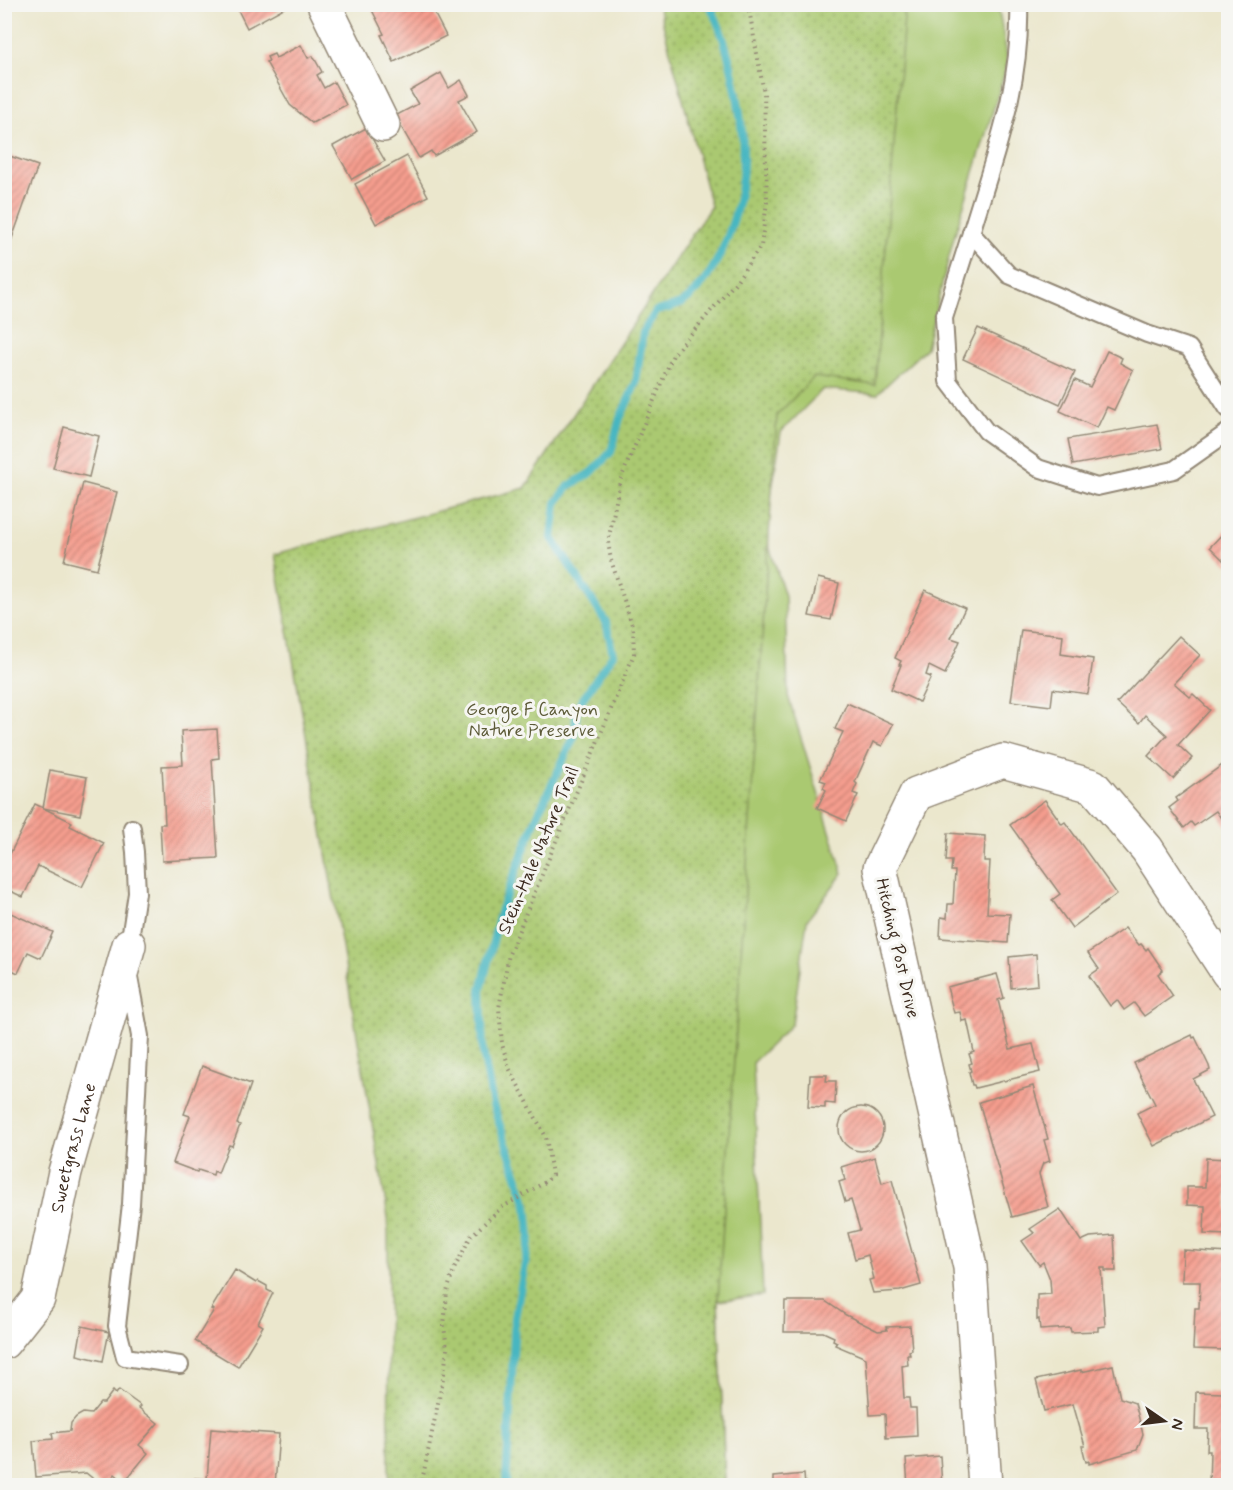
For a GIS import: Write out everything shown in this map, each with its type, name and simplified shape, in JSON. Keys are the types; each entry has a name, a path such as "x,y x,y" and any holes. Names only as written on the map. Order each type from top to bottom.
{"street":[{"path":"324,4 383,124"},
{"name":"Hitching Post Drive","path":"985,1485 970,1267 880,868 916,794 1003,760 1093,786 1147,849 1228,973"},
{"name":"Sweetgrass Lane","path":"4,1342 38,1299 65,1172 127,950"}],"lane":[{"path":"1019,4 1020,35 1011,103 944,318 948,381 986,431 1038,468 1097,487 1174,470 1228,432"},
{"path":"971,233 1009,275 1147,334 1189,348 1228,410"},
{"path":"132,828 137,893 127,950 140,1036 131,1204 117,1326 125,1357 180,1365"}],"path":[{"name":"Stein-Hale Nature Trail","path":"421,1485 444,1374 447,1349 444,1326 447,1292 453,1271 471,1236 501,1208 548,1181 552,1175 546,1137 509,1068 502,1044 499,1008 509,954 634,654 633,628 610,560 608,542 620,481 673,355 735,283 760,246 767,202 764,93 748,4"}],"green space":[{"name":"George F Canyon Nature Preserve","path":"658,5 905,5 875,385 814,377 777,415 718,1300 725,1485 389,1485 388,1217 275,554 525,488 711,206"},
{"path":"756,5 998,5 1008,62 954,237 926,348 877,394 823,389 781,432 770,503 768,543 785,596 788,696 843,873 807,920 792,1024 753,1062 763,1295 718,1301 725,1485 440,1486 669,401"}],"building":[{"path":"235,4 282,4 284,8 247,28"},
{"path":"369,4 419,4 420,11 430,5 446,36 394,62 381,35 384,34"},
{"path":"301,45 308,58 313,56 322,72 317,75 324,88 334,82 346,105 312,123 290,105 266,62 269,61 267,57 274,54 276,58"},
{"path":"441,73 449,88 461,80 469,95 459,100 477,132 434,156 431,151 419,158 395,116 418,104 410,91"},
{"path":"366,128 385,161 352,179 333,146"},
{"path":"4,154 38,166 5,258 4,258"},
{"path":"407,156 428,196 376,224 355,184"},
{"path":"978,328 1075,372 1060,404 963,359"},
{"path":"1107,351 1122,358 1120,363 1133,370 1114,410 1107,407 1097,428 1060,411 1075,380 1090,387"},
{"path":"1157,424 1162,449 1073,465 1068,439"},
{"path":"64,427 99,436 89,477 53,468"},
{"path":"83,483 117,492 97,569 64,561"},
{"path":"1228,528 1228,565 1210,547"},
{"path":"818,578 839,583 831,620 809,616"},
{"path":"925,590 965,608 951,638 960,641 945,674 929,666 926,675 931,677 919,702 891,689 901,665 899,665 901,661 895,658"},
{"path":"1021,630 1063,635 1061,654 1093,659 1088,694 1053,689 1051,706 1011,701"},
{"path":"1179,636 1200,655 1174,683 1190,697 1193,694 1210,710 1178,745 1192,758 1173,779 1148,756 1167,735 1145,715 1139,723 1117,703"},
{"path":"847,703 893,724 882,746 873,742 855,782 857,784 853,793 858,795 846,821 817,808 826,790 823,788 826,782 820,780 843,732 835,729"},
{"path":"217,729 219,758 212,759 218,858 162,861 160,824 165,824 162,766 183,765 181,731"},
{"path":"1228,761 1228,828 1216,811 1194,826 1191,822 1184,828 1169,808 1178,801 1176,798"},
{"path":"50,770 87,777 80,815 43,808"},
{"path":"1045,800 1062,824 1065,822 1117,894 1072,928 1052,900 1060,894 1010,825"},
{"path":"35,804 72,822 70,826 104,843 82,887 38,866 23,897 4,888 4,866"},
{"path":"948,833 985,836 984,861 990,861 987,913 1010,914 1008,943 940,938 941,917 947,918 948,904 953,904 955,871 951,871 952,861 946,861"},
{"path":"4,910 53,932 41,958 28,952 18,973 12,970 4,986"},
{"path":"1125,928 1139,945 1141,944 1146,950 1148,948 1163,970 1158,974 1173,996 1144,1016 1134,1003 1124,1010 1117,1000 1110,1006 1089,976 1099,969 1088,953"},
{"path":"1036,954 1038,985 1011,988 1009,957"},
{"path":"997,974 1004,998 998,1000 1010,1049 1033,1044 1040,1072 975,1088 969,1072 971,1071 969,1064 972,1063 969,1054 974,1052 967,1020 962,1021 960,1012 954,1013 947,987"},
{"path":"1192,1035 1210,1070 1193,1079 1212,1117 1154,1146 1137,1113 1155,1104 1134,1063"},
{"path":"202,1066 251,1084 232,1146 229,1145 218,1173 214,1171 213,1175 173,1163 190,1116 184,1114"},
{"path":"810,1075 827,1075 826,1081 836,1081 835,1104 825,1103 825,1108 808,1107"},
{"path":"1033,1086 1048,1139 1044,1140 1050,1161 1043,1163 1039,1174 1048,1207 1012,1217 979,1102"},
{"path":"861,1107 876,1114 883,1129 876,1144 861,1151 846,1144 839,1129 846,1114"},
{"path":"875,1157 882,1183 892,1180 921,1285 900,1291 873,1293 869,1280 874,1279 868,1255 855,1259 848,1233 860,1230 851,1200 845,1202 839,1182 845,1180 841,1167"},
{"path":"1206,1158 1228,1159 1228,1235 1204,1234 1205,1206 1187,1205 1187,1187 1205,1187"},
{"path":"1060,1209 1081,1241 1090,1237 1114,1235 1116,1271 1105,1271 1105,1268 1101,1268 1105,1326 1098,1327 1098,1331 1071,1332 1070,1328 1040,1330 1039,1319 1037,1320 1037,1295 1051,1294 1050,1279 1043,1262 1039,1265 1022,1241 1034,1233 1030,1229"},
{"path":"1183,1250 1228,1253 1228,1350 1193,1349 1195,1308 1199,1308 1200,1282 1182,1282"},
{"path":"235,1270 256,1283 258,1281 267,1286 267,1290 273,1293 258,1323 263,1326 238,1367 195,1341"},
{"path":"785,1301 825,1301 846,1315 878,1331 887,1330 886,1327 910,1326 912,1350 909,1351 910,1355 907,1355 908,1365 902,1366 904,1398 909,1398 910,1408 916,1408 917,1436 886,1438 885,1414 870,1415 866,1358 835,1345 837,1342 833,1340 834,1337 823,1332 784,1332"},
{"path":"82,1326 109,1332 103,1361 77,1355"},
{"path":"1113,1365 1120,1398 1135,1403 1143,1434 1137,1450 1089,1464 1089,1461 1086,1462 1082,1446 1085,1446 1073,1404 1044,1411 1036,1380"},
{"path":"119,1390 141,1406 139,1408 158,1423 139,1445 148,1453 130,1475 123,1481 115,1474 105,1486 86,1473 36,1477 33,1441 53,1439 52,1433 70,1431 71,1423 76,1417 83,1413 91,1414 113,1391 116,1394"},
{"path":"1196,1392 1223,1393 1223,1396 1228,1396 1228,1486 1209,1486 1208,1429 1195,1429"},
{"path":"211,1429 279,1434 275,1485 195,1486 195,1478 207,1479"},
{"path":"940,1456 942,1486 908,1486 906,1459"},
{"path":"804,1474 805,1486 774,1486 774,1477"}],"waterway":[{"path":"506,1486 515,1318 530,1237 527,1205 493,1105 483,1052 481,990 501,909 538,814 574,737 577,707 613,654 606,622 552,538 556,503 569,486 592,472 611,452 620,418 636,383 643,332 656,311 682,303 709,275 728,236 740,194 743,155 738,99 723,37 709,4"}]}
